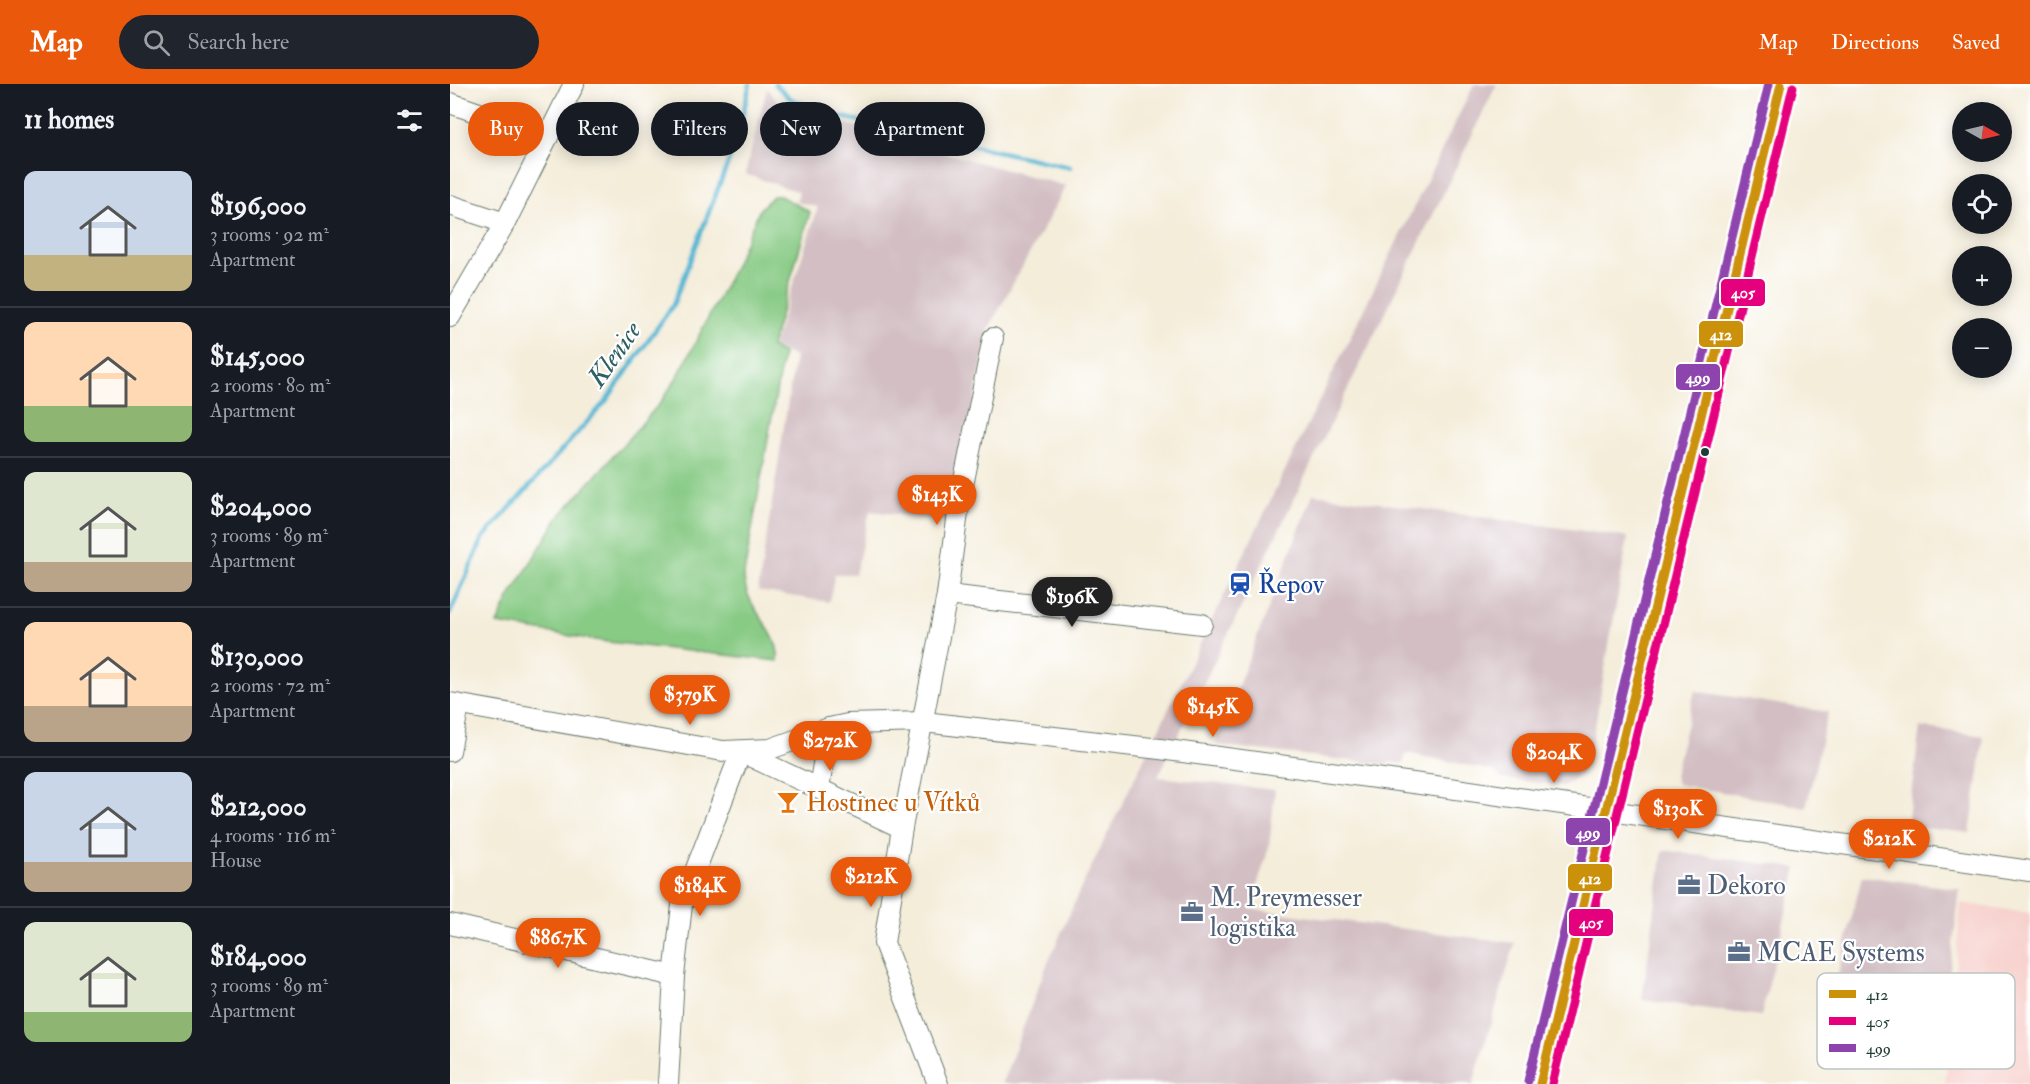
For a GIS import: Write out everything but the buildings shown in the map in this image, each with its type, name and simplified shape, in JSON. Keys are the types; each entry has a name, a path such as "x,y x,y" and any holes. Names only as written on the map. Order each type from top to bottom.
{"main road":[{"path":"1540,1084 1607,811 1696,427 1781,84"}],"street":[{"path":"450,316 506,223 574,84"},
{"path":"450,103 548,137"},
{"path":"450,205 506,223"},
{"path":"938,1084 884,943 947,595 959,505 993,338"},
{"path":"947,595 1202,624"},
{"path":"450,751 454,704 723,751 741,752 770,749 829,728 874,722 924,722 1160,749 2030,871"},
{"path":"819,788 829,728"},
{"path":"741,752 903,828"},
{"path":"668,1084 674,976 682,905 741,752"},
{"path":"450,924 674,976"}],"shaded area":[{"path":"1474,84 1497,84 1158,777 1275,790 1269,847 1250,909 1515,943 1473,1084 1002,1084 1044,972 1079,892"},
{"path":"767,89 778,102 764,102"},
{"path":"760,116 760,156 842,156 842,123 854,126 854,156 955,156 1066,186 989,328 950,521 870,511 855,574 835,574 829,602 758,591 795,357 773,347 818,207 796,202 799,192 745,174"},
{"path":"1313,494 1628,537 1588,765 1575,779 1563,786 1502,779 1494,771 1406,753 1403,764 1389,762 1388,765 1215,745"},
{"path":"1695,691 1828,712 1806,807 1677,784 1674,776"},
{"path":"1920,727 1984,736 1970,833 1907,826"},
{"path":"1663,850 1797,868 1761,1016 1642,1000"},
{"path":"1862,876 1960,889 1949,973 1838,973"},
{"path":"1961,903 2030,913 2030,1084 1945,1084 1946,1069 2015,1069 2015,973 1955,973"}],"green space":[{"path":"773,196 780,196 810,212 771,347 783,354 744,574 749,598 774,639 778,661 608,642 497,624 509,598 558,518 661,402 679,374 732,272 760,209"}],"waterway":[{"name":"Klenice","path":"450,613 483,538 606,401 673,305 736,142 750,84"},
{"path":"775,84 791,99 828,114 1070,167"}],"transit line":[{"name":"499","path":"1528,1081 1769,84"},
{"name":"412","path":"1540,1084 1781,84"},
{"name":"405","path":"1552,1084 1793,87"}],"place":[{"name":"Řepov","path":"1240,584"},
{"name":"Hostinec u Vítků","path":"788,802"},
{"name":"Dekoro","path":"1689,885"},
{"name":"M. Preymesser logistika","path":"1192,912"},
{"name":"MCAE Systems","path":"1739,952"}]}
